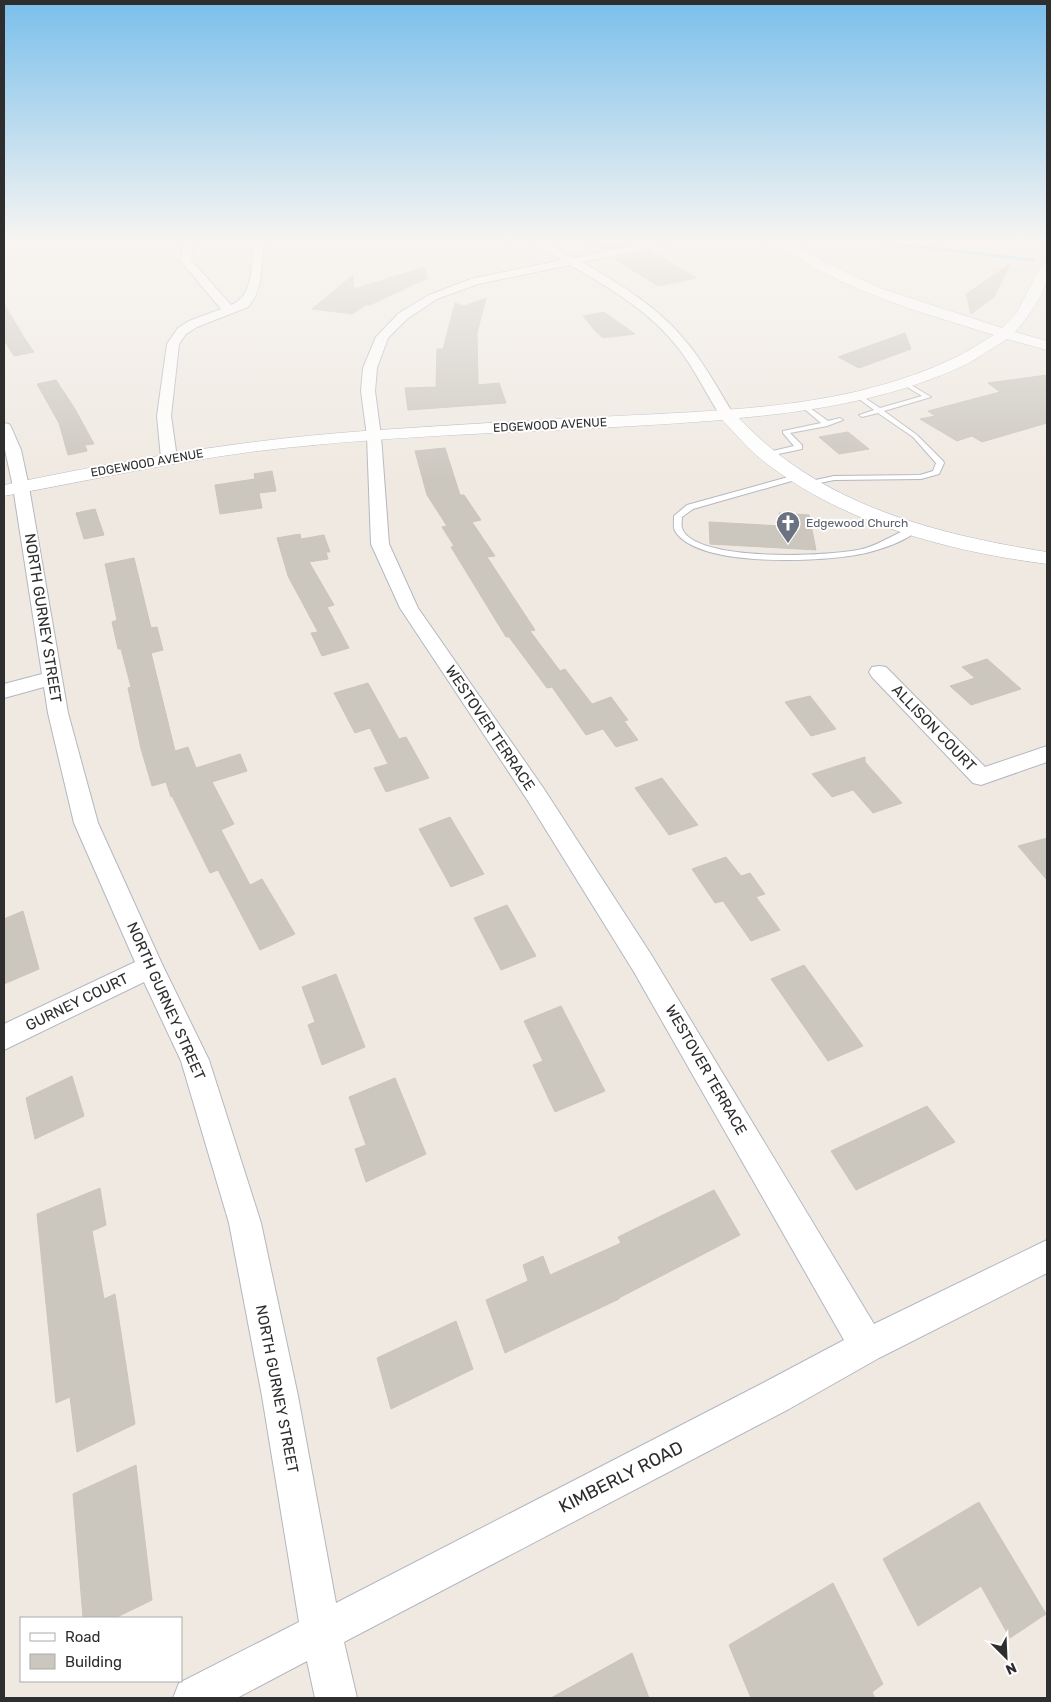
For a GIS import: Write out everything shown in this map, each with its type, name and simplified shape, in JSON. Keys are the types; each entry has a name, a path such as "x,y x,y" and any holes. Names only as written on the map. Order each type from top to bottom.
{"street":[{"path":"169,458 164,416 173,344 182,331 197,322"},
{"name":"WESTOVER TERRACE","path":"397,322 382,337 370,368 368,391 374,436 380,544 409,608 541,804 648,971 867,1346"},
{"path":"661,322 685,349 727,414 767,455 804,480 889,522 971,546 1047,558"},
{"path":"971,322 1047,346"},
{"name":"EDGEWOOD AVENUE","path":"12,489 169,458 286,443 727,414 804,406 904,383 969,357 1005,334 1016,322"},
{"name":"NORTH GURNEY STREET","path":"4,427 13,450 12,489 53,678 58,713 86,823 150,967 195,1060 220,1134 245,1223 280,1396 322,1632 336,1698"},
{"name":"ALLISON COURT","path":"879,672 981,777 1047,754"},
{"path":"4,690 53,678"},
{"name":"GURNEY COURT","path":"4,1037 150,967"},
{"name":"KIMBERLY ROAD","path":"194,1698 758,1405 867,1346 1047,1256"}],"lane":[{"path":"862,415 928,397 904,383"},
{"path":"857,395 914,436 940,463 936,472 921,477 804,480 690,507 678,516 678,529 688,540 722,553 809,558 829,558 865,550 896,540 914,530"},
{"path":"804,406 827,424"},
{"path":"767,455 799,447 785,432 840,420"}],"building":[{"path":"4,322 15,322 34,352 14,356 4,340"},
{"path":"450,322 480,322 477,333 478,385 499,383 506,403 408,410 405,388 436,387 437,349 443,349"},
{"path":"588,322 619,322 635,334 603,338"},
{"path":"905,333 911,349 859,368 838,357"},
{"path":"1047,375 1047,423 982,442 972,436 957,441 920,419 935,416 928,411 1000,392 988,383"},
{"path":"56,380 75,409 94,444 85,445 87,451 68,455 59,423 37,384"},
{"path":"848,432 869,449 839,454 819,437"},
{"path":"445,448 460,495 464,495 481,520 472,522 495,556 487,557 535,630 530,631 560,671 565,669 592,704 611,697 628,720 624,721 638,740 616,747 603,729 586,735 552,687 547,688 509,637 506,637 451,547 454,546 442,527 447,526 427,495 415,451"},
{"path":"272,471 276,491 259,493 262,508 220,514 215,485 255,479 254,474"},
{"path":"95,509 104,535 84,539 76,513"},
{"path":"779,513 809,515 816,550 710,544 709,522 781,526"},
{"path":"300,534 301,539 324,535 330,552 326,552 328,559 309,562 334,605 327,607 349,648 322,656 311,633 318,632 288,576 277,538"},
{"path":"134,558 151,628 157,627 163,650 151,653 175,751 188,747 196,768 240,754 247,771 212,782 234,824 221,830 250,885 262,879 295,934 260,950 218,870 210,873 171,797 166,782 152,786 141,749 128,688 131,687 121,649 118,649 112,622 117,620 105,564"},
{"path":"987,659 1021,689 971,705 950,686 975,678 962,667"},
{"path":"368,683 399,739 406,737 429,778 386,792 374,768 388,764 370,728 355,733 334,693"},
{"path":"810,696 836,729 811,736 785,702"},
{"path":"865,757 865,762 902,803 873,813 853,790 832,797 812,774"},
{"path":"662,778 698,825 669,835 635,788"},
{"path":"450,817 484,874 451,887 419,829"},
{"path":"1047,838 1047,880 1018,846"},
{"path":"726,857 741,876 750,873 765,894 756,897 780,930 751,941 723,901 715,903 692,869"},
{"path":"507,905 536,956 501,970 474,918"},
{"path":"23,911 39,969 4,984 4,919"},
{"path":"804,965 863,1046 828,1061 771,979"},
{"path":"336,974 365,1047 322,1065 308,1025 315,1022 302,987"},
{"path":"561,1006 605,1091 555,1112 533,1065 543,1061 524,1021"},
{"path":"72,1076 84,1116 35,1139 26,1098"},
{"path":"395,1078 426,1154 366,1182 355,1149 366,1145 349,1097"},
{"path":"927,1106 955,1142 856,1190 831,1151"},
{"path":"100,1188 106,1225 92,1231 104,1299 115,1294 135,1424 77,1452 70,1397 56,1403 37,1214"},
{"path":"714,1190 740,1235 619,1299 505,1353 486,1300 528,1281 523,1265 543,1256 550,1275 621,1243 618,1237"},
{"path":"456,1321 473,1369 391,1409 377,1358"},
{"path":"136,1465 152,1600 117,1617 83,1617 73,1494"},
{"path":"979,1502 1046,1614 1010,1638 981,1586 918,1626 883,1559"},
{"path":"833,1583 883,1684 872,1692 875,1698 751,1698 729,1645"},
{"path":"632,1653 649,1698 551,1698"}],"place":[{"name":"Edgewood Church","path":"788,544"}]}
